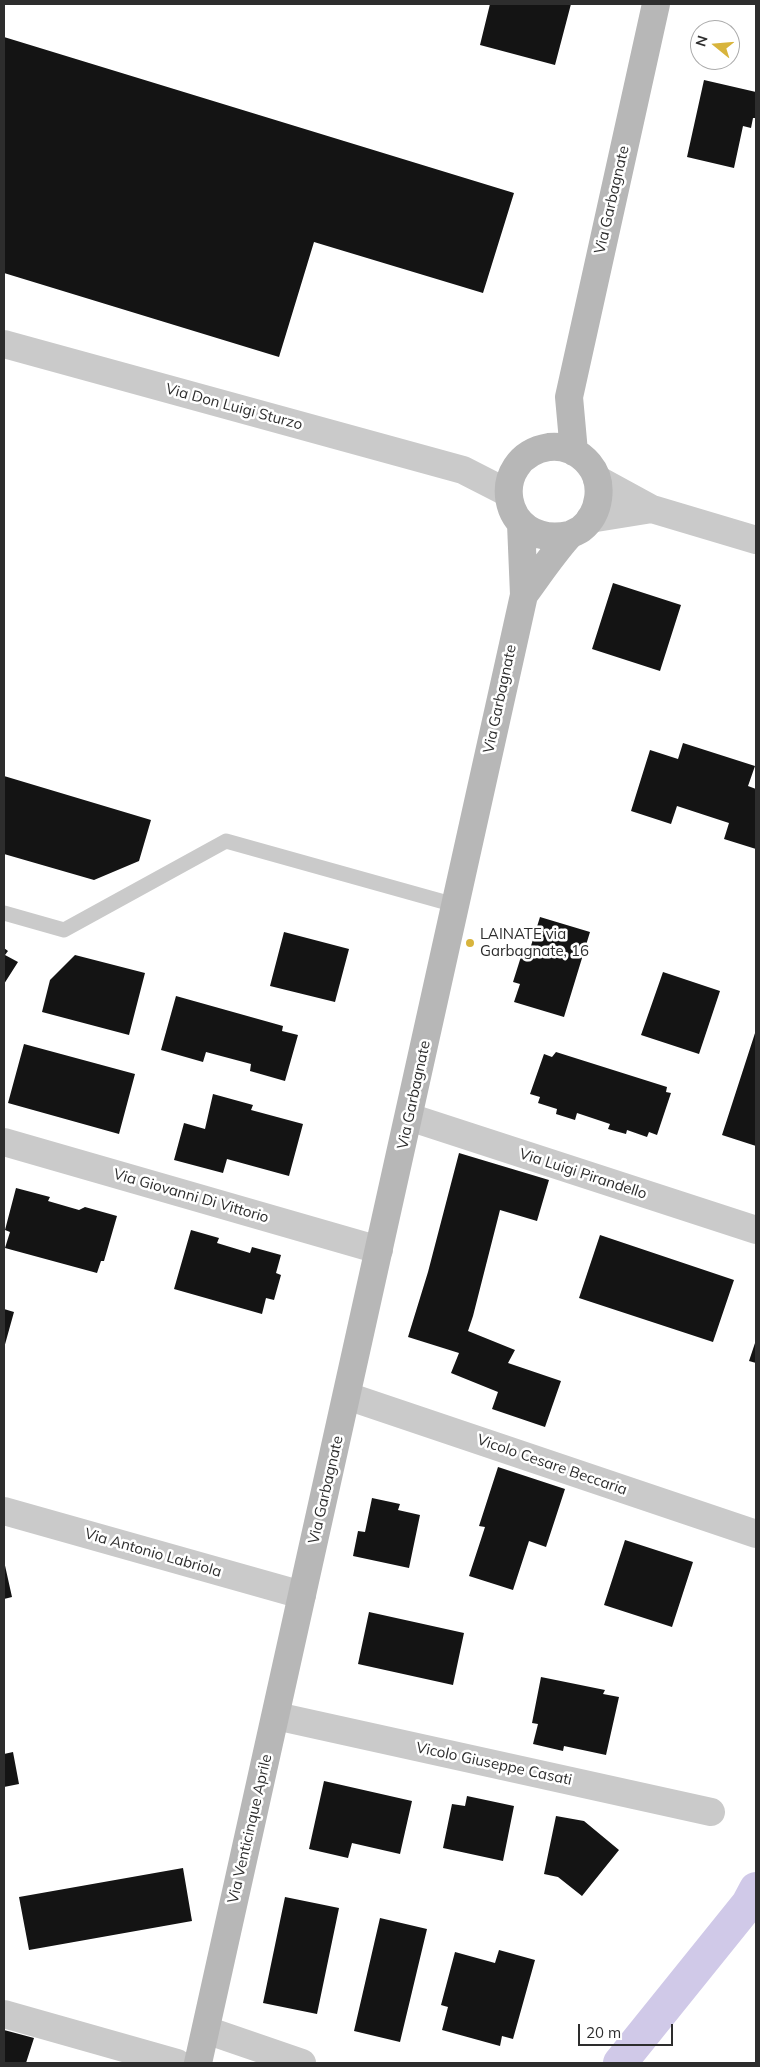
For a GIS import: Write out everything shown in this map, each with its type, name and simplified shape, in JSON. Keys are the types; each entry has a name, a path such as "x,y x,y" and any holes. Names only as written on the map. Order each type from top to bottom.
{"street":[{"name":"Via Garbagnate","path":"542,448 569,397 656,4"},
{"name":"Via Don Luigi Sturzo","path":"4,344 463,470 508,493"},
{"name":"Via Garbagnate","path":"569,397 574,452"},
{"path":"580,527 597,506 599,493 597,479 592,468 584,458 563,448 542,448 528,455 516,466 510,479 508,493 512,509 521,524 532,532 556,538 580,527 652,509"},
{"name":"Via Don Luigi Sturzo","path":"463,470 516,466"},
{"path":"597,479 652,509 756,540"},
{"name":"Via Garbagnate","path":"302,1595 524,595 521,524"},
{"name":"Via Garbagnate","path":"524,595 580,527"},
{"name":"Via Luigi Pirandello","path":"409,1117 756,1230"},
{"name":"Via Giovanni Di Vittorio","path":"4,1142 379,1250"},
{"name":"Vicolo Cesare Beccaria","path":"347,1396 756,1534"},
{"name":"Via Antonio Labriola","path":"4,1512 302,1595"},
{"name":"Via Venticinque Aprile","path":"198,2063 302,1595"},
{"name":"Vicolo Giuseppe Casati","path":"276,1716 712,1812"},
{"path":"4,2014 177,2063"},
{"path":"206,2030 302,2063"}],"lane":[{"path":"4,913 64,930 226,841 455,905"}],"building":[{"path":"490,4 571,4 555,65 480,45"},
{"path":"4,37 514,193 483,293 314,242 279,357 4,273"},
{"path":"704,80 756,92 756,118 753,118 751,128 743,126 734,168 687,157"},
{"path":"613,583 681,605 660,671 592,649"},
{"path":"683,743 755,766 748,786 756,789 756,849 724,839 729,823 677,806 671,824 631,811 650,750 678,759"},
{"path":"4,776 151,820 139,861 94,880 4,854"},
{"path":"540,917 590,932 564,1017 514,1002 520,984 513,982 524,947 530,949"},
{"path":"284,932 349,949 335,1002 270,986"},
{"path":"4,948 8,951 5,955 18,962 4,984"},
{"path":"75,955 145,973 129,1035 42,1012 50,980"},
{"path":"663,972 720,991 699,1054 641,1035"},
{"path":"176,996 283,1026 282,1031 298,1035 285,1081 250,1071 251,1064 206,1052 203,1062 161,1050"},
{"path":"756,1030 756,1146 722,1135"},
{"path":"24,1044 135,1074 119,1134 8,1103"},
{"path":"556,1052 667,1087 666,1092 671,1093 657,1135 649,1132 647,1137 627,1130 626,1134 608,1129 610,1124 577,1113 575,1120 556,1114 557,1109 538,1103 540,1097 530,1094 544,1054 552,1057"},
{"path":"213,1094 253,1105 251,1110 303,1124 289,1176 227,1159 223,1173 174,1160 184,1123 205,1129"},
{"path":"459,1153 549,1180 537,1221 500,1210 468,1331 515,1350 508,1363 561,1381 545,1427 492,1409 498,1392 451,1373 459,1353 408,1337 428,1272"},
{"path":"16,1188 50,1197 48,1201 79,1210 85,1207 117,1216 104,1261 101,1261 97,1273 5,1248 10,1232 5,1230"},
{"path":"191,1230 219,1238 217,1243 250,1253 252,1247 281,1255 276,1273 281,1275 274,1300 266,1298 262,1314 174,1289"},
{"path":"600,1235 734,1280 713,1342 579,1298"},
{"path":"4,1309 14,1312 4,1348"},
{"path":"756,1340 756,1363 749,1361"},
{"path":"498,1467 565,1489 546,1547 529,1541 513,1590 469,1576 485,1527 479,1526"},
{"path":"372,1498 400,1504 398,1510 420,1515 409,1568 353,1556 358,1531 365,1532"},
{"path":"625,1540 693,1562 672,1627 604,1605"},
{"path":"4,1561 12,1597 4,1599"},
{"path":"369,1612 464,1633 453,1685 358,1664"},
{"path":"541,1677 605,1690 603,1694 619,1697 606,1755 564,1746 563,1751 533,1744 538,1724 532,1723"},
{"path":"13,1752 19,1784 4,1787 4,1754"},
{"path":"324,1781 412,1801 400,1854 352,1843 348,1858 309,1849"},
{"path":"467,1796 514,1806 503,1861 443,1848 452,1804 465,1806"},
{"path":"556,1816 584,1821 619,1850 582,1896 558,1877 544,1874"},
{"path":"183,1868 192,1921 29,1950 19,1897"},
{"path":"285,1897 339,1908 317,2014 263,2003"},
{"path":"380,1918 427,1929 400,2042 354,2031"},
{"path":"499,1950 535,1960 513,2039 502,2036 500,2046 442,2030 448,2007 441,2005 455,1952 495,1963"},
{"path":"4,2030 34,2038 26,2063 4,2063"}],"waterway":[{"path":"620,2063 748,1904 756,1889"}],"place":[{"name":"LAINATE via Garbagnate, 16","path":"470,943"}]}
